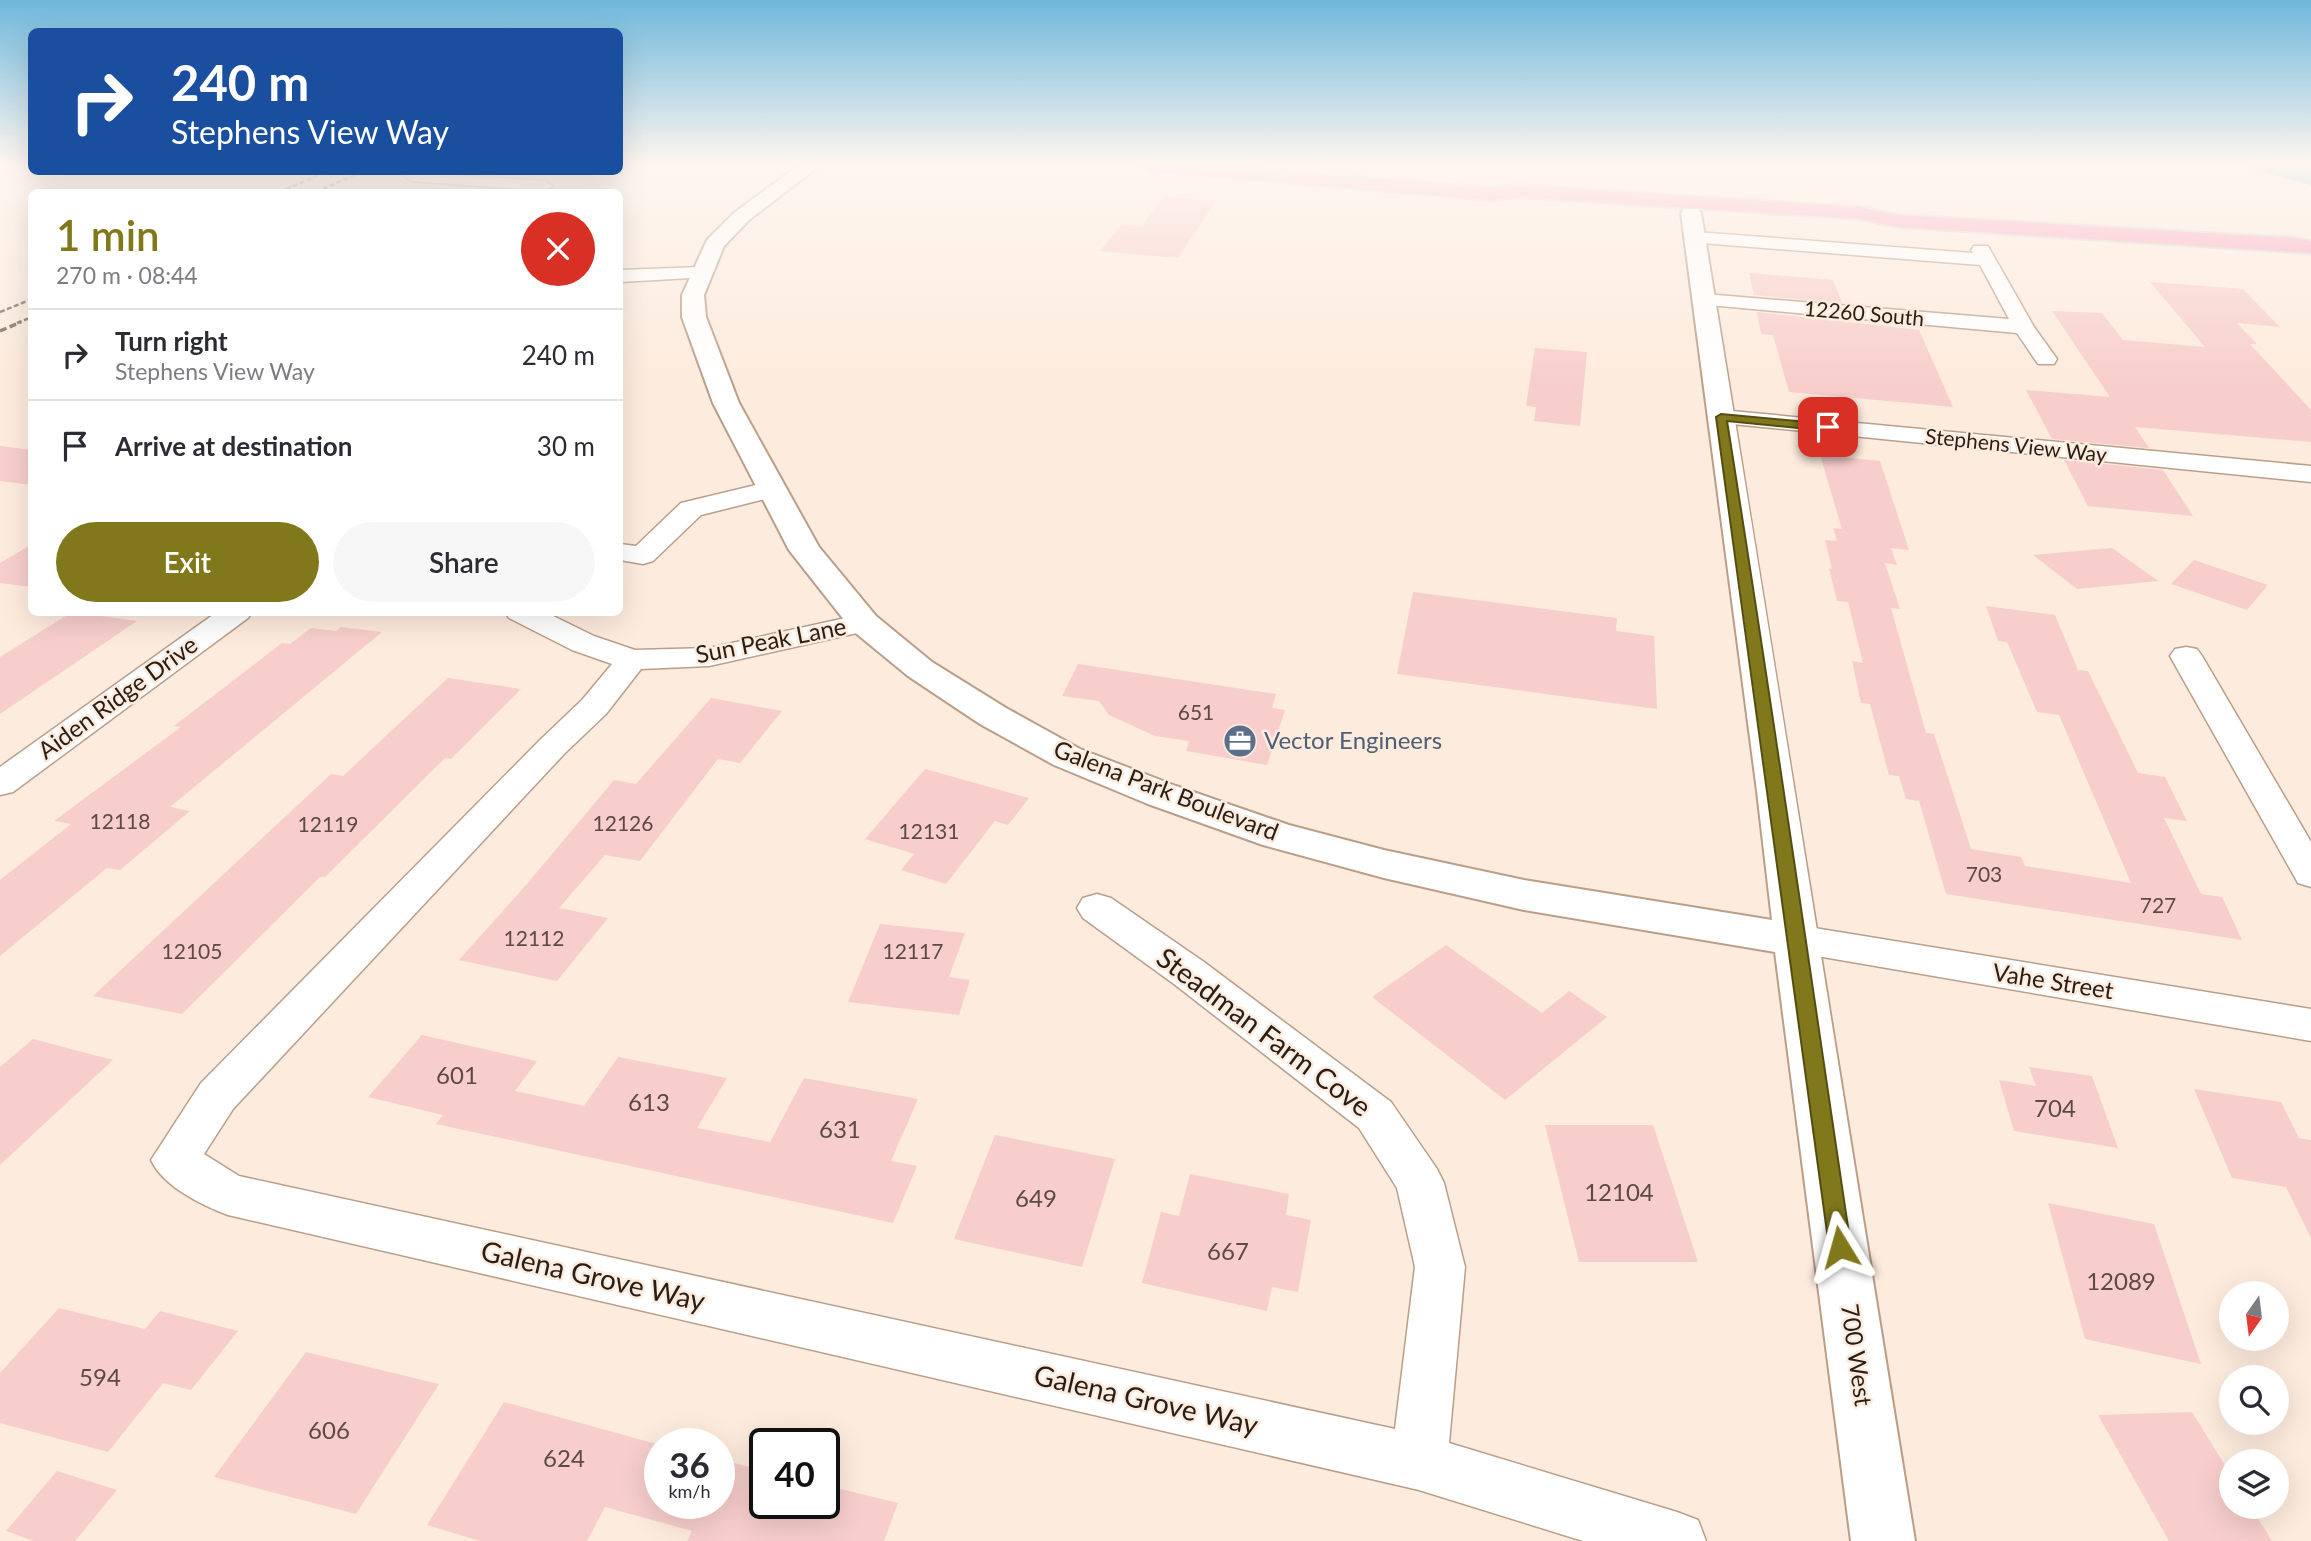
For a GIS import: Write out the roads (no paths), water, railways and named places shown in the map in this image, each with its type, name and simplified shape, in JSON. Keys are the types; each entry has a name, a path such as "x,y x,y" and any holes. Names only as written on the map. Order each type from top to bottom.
{"main road":[{"path":"2198,238 2306,244"}],"street":[{"name":"Galena Park Boulevard","path":"720,238 714,244 693,295 694,317 726,403 805,550 864,623 920,669 993,716 1067,757 1161,795 1277,835 1384,864 1524,895 1796,940"},
{"name":"700 West","path":"1696,238 1883,1541"},
{"path":"1711,238 1983,255 2024,327 2046,359"},
{"path":"623,276 702,274"},
{"name":"12260 South","path":"1705,300 2024,327"},
{"name":"Stephens View Way","path":"1721,417 2311,474"},
{"path":"623,552 643,555 691,509 772,489"},
{"name":"Aiden Ridge Drive","path":"0,784 231,616"},
{"name":"Sun Peak Lane","path":"528,616 583,643 632,660 709,657 864,623"},
{"path":"2186,656 2311,874"},
{"name":"Galena Grove Way","path":"632,660 594,707 553,746 217,1096 174,1160 228,1194 1419,1462 1677,1541"},
{"name":"Steadman Farm Cove","path":"1097,908 1189,972 1375,1115 1420,1183 1440,1267 1419,1462"},
{"name":"Vahe Street","path":"1796,940 2311,1025"}],"railway":[{"path":"0,312 28,301"},
{"path":"17,323 28,319"},
{"path":"0,331 21,322"}],"place":[{"name":"Vector Engineers","path":"1240,741"}]}
